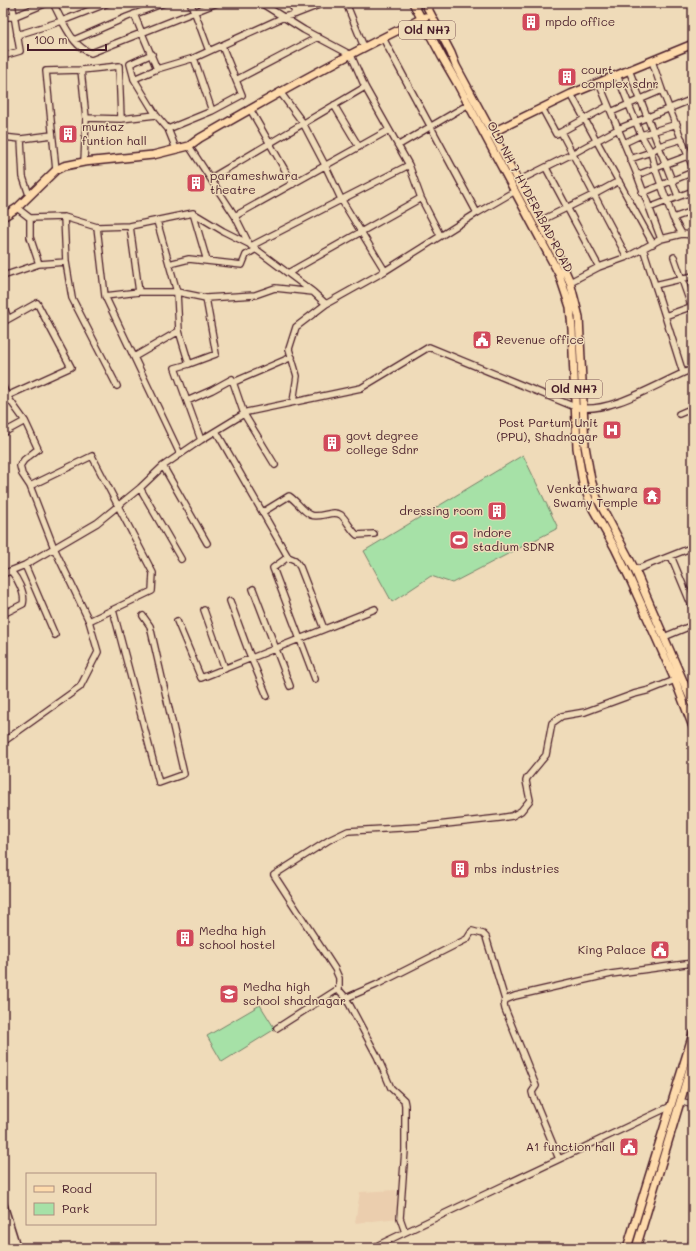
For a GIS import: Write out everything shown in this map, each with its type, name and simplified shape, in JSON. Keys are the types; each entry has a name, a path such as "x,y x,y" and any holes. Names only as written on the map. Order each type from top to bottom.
{"main road":[{"name":"OLD NH 7 HYDERABAD ROAD","path":"413,3 469,104 518,180 558,255 570,282 579,317 585,446 591,480 597,498 635,570 693,704"},
{"name":"OLD NH 7 HYDERABAD ROAD","path":"425,3 515,191 552,261 565,290 570,307 578,454 584,484 588,497 622,562 675,680 693,727"},
{"path":"3,217 17,208 56,170 64,166 84,162 153,156 189,146 280,92 364,47 431,15"},
{"path":"489,134 571,94 693,44"},
{"path":"627,1248 693,1034"},
{"path":"636,1248 693,1059"}],"street":[{"path":"3,56 20,51 12,3"},
{"path":"3,16 14,17 47,3"},
{"path":"54,3 62,21 74,40 83,50 92,53 217,3"},
{"path":"17,35 62,21 108,3"},
{"path":"74,40 134,14 164,3"},
{"path":"190,3 209,51"},
{"path":"261,3 335,48 351,55 365,87 409,165 421,198 440,235"},
{"path":"291,3 296,14"},
{"path":"346,3 364,47"},
{"path":"134,79 157,69 194,58 284,17 296,14 320,4"},
{"path":"134,14 157,69"},
{"path":"236,80 318,37"},
{"path":"383,38 429,127 477,213"},
{"path":"168,129 212,111 242,95 222,46"},
{"path":"152,54 130,64 134,79 156,115 168,129 176,149"},
{"path":"194,58 212,111"},
{"path":"652,61 669,108 682,139 691,155 693,168"},
{"path":"56,170 46,72 119,66 121,119"},
{"path":"81,70 86,118 84,162"},
{"path":"629,70 678,196"},
{"path":"616,75 641,135 651,152 655,168 673,218 682,234"},
{"path":"599,83 637,175 642,193 661,239"},
{"path":"211,178 365,87"},
{"path":"542,108 556,134 609,109 628,104 662,90"},
{"path":"280,92 303,123 341,199 384,271"},
{"path":"571,94 653,244"},
{"path":"518,180 546,168 618,129 647,116 693,99"},
{"path":"399,145 469,104"},
{"path":"334,105 359,147"},
{"path":"250,109 293,184"},
{"path":"86,118 121,119 156,115"},
{"path":"624,143 641,135 677,124"},
{"path":"235,216 389,130"},
{"path":"561,132 627,257"},
{"path":"3,136 21,139 52,135"},
{"path":"21,139 23,177 29,195"},
{"path":"630,159 651,152 659,146 682,139"},
{"path":"189,146 235,216 252,246"},
{"path":"637,175 691,155"},
{"path":"169,264 189,259 242,264 252,246 409,165"},
{"path":"546,168 599,267"},
{"path":"642,193 693,172"},
{"path":"540,221 619,181"},
{"path":"293,402 297,376 289,349 296,327 326,304 384,271 440,235 515,191"},
{"path":"649,208 693,191"},
{"path":"288,273 421,198"},
{"path":"17,208 30,218 64,217 97,227 130,226 193,213 252,246 313,292 326,304"},
{"path":"673,218 693,211"},
{"path":"193,213 207,261"},
{"path":"64,217 66,262 72,298 117,386"},
{"path":"30,218 30,237 39,264"},
{"path":"157,221 177,292 179,331 189,364"},
{"path":"130,226 139,292"},
{"path":"97,227 105,296 180,454"},
{"path":"570,282 599,267 627,257 661,239 682,234 693,235"},
{"path":"643,248 683,373"},
{"path":"665,316 693,308 674,257"},
{"path":"3,276 39,264 66,262"},
{"path":"655,285 693,276"},
{"path":"105,296 139,292 177,292 206,298 255,295 275,288 313,292"},
{"path":"201,440 175,368 216,354 206,298"},
{"path":"3,304 6,321 37,303 71,367 7,396"},
{"path":"134,356 179,331"},
{"path":"3,574 25,565 97,523 140,488 163,466 201,440 247,412 361,388 429,347 583,409 619,403 693,369"},
{"path":"186,401 212,390 232,379 234,382 292,357"},
{"path":"234,382 244,414 275,465"},
{"path":"3,387 7,396 25,421 38,449 24,460 20,466 22,474 30,486 54,548 89,621 98,652 80,687 3,742"},
{"path":"679,414 693,408"},
{"path":"3,433 25,421"},
{"path":"216,431 288,557 295,560 300,567 324,629"},
{"path":"30,486 92,456 154,573 152,591 89,621"},
{"path":"163,466 207,543"},
{"path":"140,488 181,559"},
{"path":"263,512 289,496 311,515 320,516 335,513 341,515 350,529 357,535 374,534"},
{"path":"635,570 693,547"},
{"path":"671,556 693,609"},
{"path":"288,557 273,568 315,679"},
{"path":"25,565 55,635"},
{"path":"3,614 23,604 24,601 17,581 11,571"},
{"path":"253,589 290,686"},
{"path":"230,601 267,696"},
{"path":"177,621 201,678 375,609"},
{"path":"113,610 159,783 184,774 150,626 143,616"},
{"path":"204,610 225,668"},
{"path":"664,637 693,625"},
{"path":"405,1232 400,1218 405,1150 404,1100 390,1088 377,1056 346,998 339,990 339,978 335,969 274,875 329,840 348,830 419,827 480,821 512,816 521,811 530,800 526,782 527,778 546,755 549,746 552,723 562,716 585,712 675,680"},
{"path":"346,998 376,985 467,939 472,931 483,934 486,938 505,1000 505,1009 536,1086 532,1092 533,1096 559,1159"},
{"path":"505,1000 515,996 611,974 693,963"},
{"path":"277,1028 335,991 339,990"},
{"path":"680,1101 693,1105"},
{"path":"372,1248 671,1106"},
{"path":"690,1248 693,1239"}],"shaded area":[{"path":"396,1190 398,1218 355,1223 360,1192"}],"green space":[{"name":"indore stadium SDNR","path":"523,455 558,528 452,583 431,576 392,602 364,551"},
{"path":"260,1005 275,1029 222,1062 207,1036"}],"railway":[{"path":"3,1190 21,1248"}],"place":[{"name":"mpdo office","path":"531,22"},
{"name":"court complex sdnr","path":"567,77"},
{"name":"muntaz funtion hall","path":"68,134"},
{"name":"parameshwara theatre","path":"196,183"},
{"name":"Revenue office","path":"482,340"},
{"name":"Post Partum Unit (PPU), Shadnagar","path":"612,430"},
{"name":"govt degree college Sdnr","path":"332,443"},
{"name":"Venkateshwara Swamy Temple","path":"652,496"},
{"name":"dressing room","path":"497,511"},
{"name":"indore stadium SDNR","path":"459,540"},
{"name":"mbs industries","path":"460,869"},
{"name":"Medha high school hostel","path":"185,938"},
{"name":"King Palace","path":"660,950"},
{"name":"Medha high school shadnagar","path":"229,994"},
{"name":"A1 function hall","path":"629,1147"}]}
